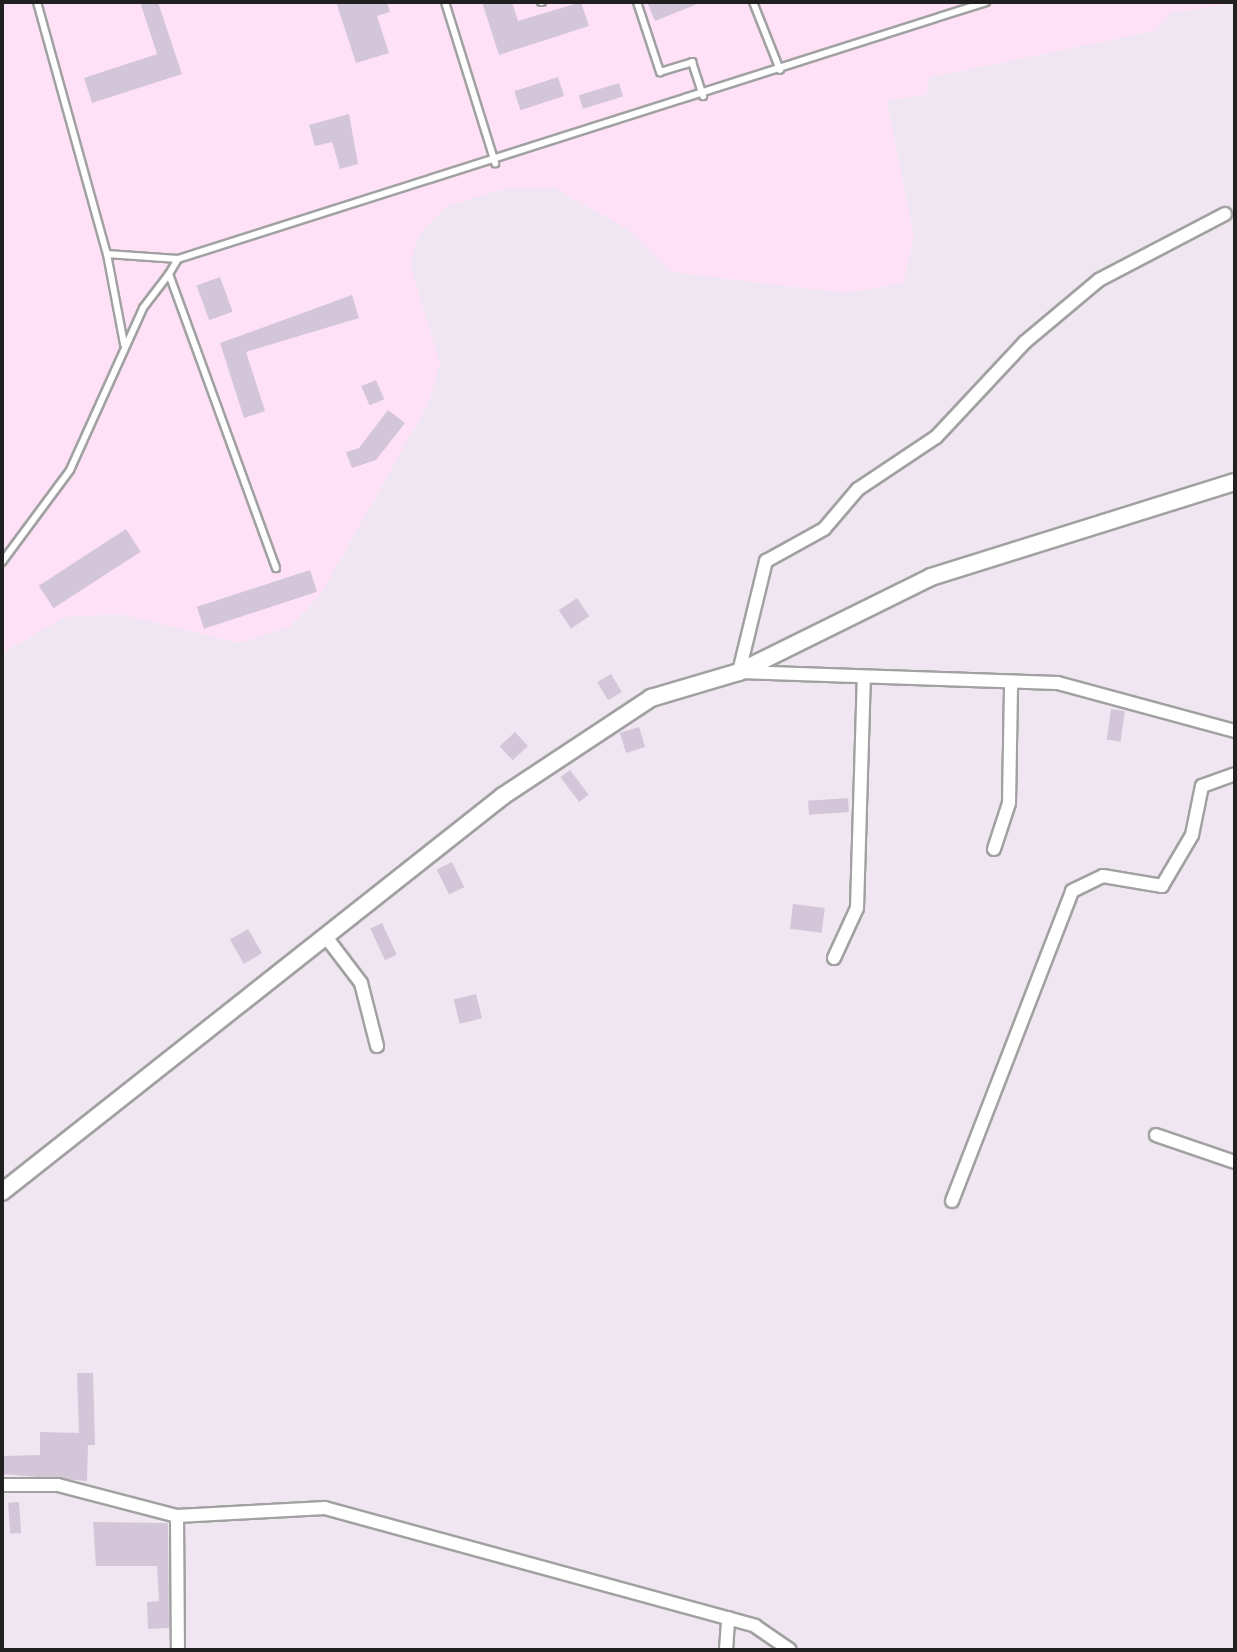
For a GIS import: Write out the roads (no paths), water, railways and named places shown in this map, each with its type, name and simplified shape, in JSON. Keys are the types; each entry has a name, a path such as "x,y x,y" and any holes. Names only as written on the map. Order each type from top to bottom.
{"street":[{"path":"739,672 766,561 824,529 858,489 936,437 1025,342 1099,280 1225,214"},
{"path":"2,1192 503,796 651,698 739,672 931,577 1235,482"},
{"path":"739,672 1011,686 1058,683 1235,731"},
{"path":"834,958 857,908 864,678"},
{"path":"994,849 1009,803 1011,686"},
{"path":"952,1201 1072,891 1103,876 1162,886 1192,835 1202,786 1235,774"},
{"path":"326,937 361,983 377,1046"},
{"path":"1156,1135 1235,1162"},
{"path":"2,1485 58,1485 177,1516 325,1508 728,1618 772,1632 790,1650"},
{"path":"177,1516 178,1650"},
{"path":"726,1650 728,1618"}],"lane":[{"path":"37,2 107,254 125,347"},
{"path":"445,2 495,163"},
{"path":"637,2 660,72 692,62 703,96"},
{"path":"753,2 780,70"},
{"path":"107,254 178,259 495,163 986,2"},
{"path":"2,562 75,460 125,347 178,259"},
{"path":"169,274 276,568"}]}
